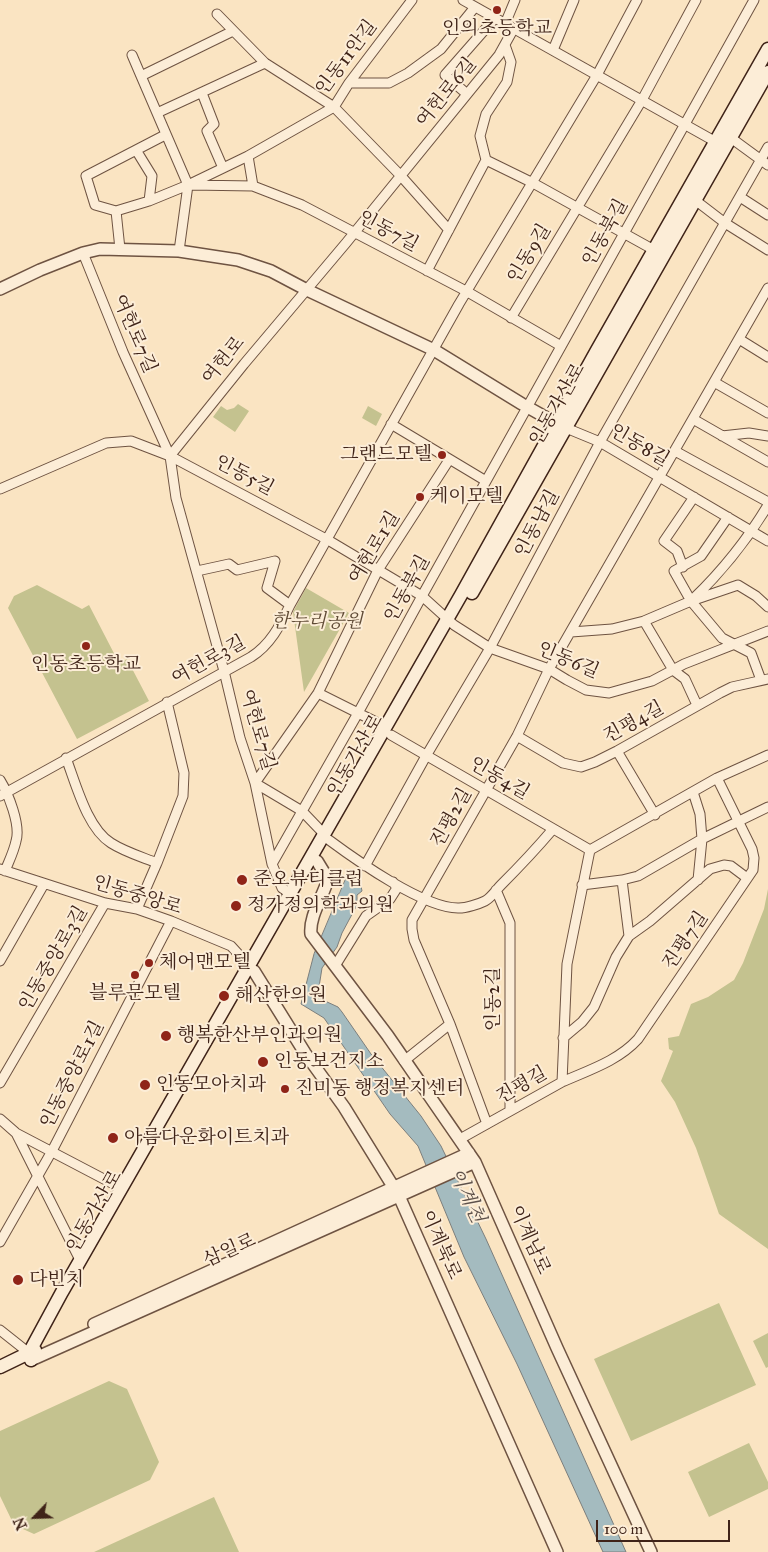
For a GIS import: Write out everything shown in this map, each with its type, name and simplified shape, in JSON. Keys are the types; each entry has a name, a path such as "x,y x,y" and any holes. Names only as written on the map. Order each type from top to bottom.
{"main road":[{"name":"인동가산로","path":"33,1354 252,969 290,894 327,837 451,622 561,426 654,250 768,49"},
{"name":"인동가산로","path":"561,426 657,268 768,72"},
{"name":"인동가산로","path":"33,1354 80,1260 121,1188 317,861 327,837"},
{"name":"삼일로","path":"0,1367 33,1354"},
{"name":"삼일로","path":"0,1375 33,1354"}],"street":[{"name":"인동11안길","path":"188,185 248,156 334,107 349,83 412,0"},
{"path":"463,0 716,142"},
{"name":"여헌로6길","path":"307,290 499,55 504,45 515,0"},
{"path":"553,50 574,0"},
{"path":"434,350 466,291 597,75 637,0"},
{"name":"인동9길","path":"511,318 642,100 696,0"},
{"name":"인동북길","path":"272,864 358,714 754,0"},
{"path":"349,83 389,83 408,73 441,48 475,7"},
{"path":"217,14 265,63 334,107 401,176 449,230"},
{"path":"467,94 445,75 495,18"},
{"path":"141,76 233,31"},
{"path":"427,271 486,160 480,136 486,114 507,82 511,62 504,45"},
{"path":"132,55 188,185 179,251"},
{"path":"157,113 265,63"},
{"path":"202,93 214,124 207,132 223,168"},
{"path":"165,135 86,176 95,205 116,211 149,201 188,185"},
{"path":"731,138 765,162"},
{"name":"인동남길","path":"365,866 426,756 490,648 600,442 740,197 765,162 768,147"},
{"path":"136,150 152,176 149,201"},
{"path":"248,156 253,186"},
{"path":"486,160 533,183 654,250"},
{"name":"인동7길","path":"188,185 253,186 302,205 466,291 561,346"},
{"path":"740,197 768,215"},
{"path":"695,200 725,223 768,250"},
{"path":"116,211 120,249"},
{"path":"0,289 40,270 100,249 179,251 238,260 271,271 434,350 561,426"},
{"name":"여헌로7길","path":"83,254 123,352 170,456 176,498 224,671 240,738 255,783 272,864 282,888 290,894"},
{"name":"진평2길","path":"487,1124 450,1024 414,940 412,920 426,899 517,736 549,669 768,288"},
{"name":"여헌로","path":"170,456 307,290"},
{"path":"739,339 768,357"},
{"name":"여헌로3길","path":"4,794 260,652 278,631 290,605 434,350"},
{"path":"714,382 768,413"},
{"path":"693,419 768,462"},
{"path":"391,424 486,481"},
{"name":"인동8길","path":"561,426 600,442 768,541"},
{"path":"722,436 749,433 768,436"},
{"name":"인동5길","path":"0,488 106,443 131,441 170,456 328,540 422,596 451,622"},
{"path":"675,450 768,502"},
{"name":"여헌로1길","path":"255,783 318,693 378,570 449,460"},
{"path":"694,497 664,541 677,551 678,569 691,601 722,638 751,653 765,680"},
{"path":"691,601 716,577 752,531 768,505"},
{"path":"678,569 701,556 728,518"},
{"path":"197,570 228,564 236,570 275,561 267,588 290,605"},
{"path":"571,632 612,629 644,621 691,601 738,585 756,596 768,607"},
{"path":"644,621 673,670 686,679 697,705"},
{"name":"인동6길","path":"451,622 490,648 549,669 586,690 609,693 652,681 684,664 768,632"},
{"name":"진평4길","path":"517,736 563,763 581,767 596,762 617,751 732,687 765,680"},
{"path":"318,693 358,714"},
{"path":"137,909 183,796 184,773 168,702"},
{"name":"인동4길","path":"358,714 426,756 590,850"},
{"path":"617,751 655,814"},
{"path":"590,850 717,778 768,755"},
{"path":"66,758 92,823 100,835 121,849 157,863"},
{"name":"진평7길","path":"562,1082 610,1061 628,1050 638,1039 753,870 754,858 748,839 717,778"},
{"path":"0,780 15,820 17,839 2,870"},
{"path":"255,783 302,811 327,837 365,866 426,899 450,907 460,908 485,901 553,829"},
{"path":"693,792 700,814 702,838 698,880"},
{"path":"582,885 638,876 702,838 768,806"},
{"name":"진평길","path":"460,1139 562,1082 567,964 590,850"},
{"name":"이계남로","path":"317,861 328,879 324,894 310,925 311,934 388,1036 472,1158 651,1552"},
{"path":"563,1038 582,1022 594,1007 616,957 629,936 650,921 710,869 724,865 731,866 747,878"},
{"name":"인동중앙로","path":"2,870 105,903 137,909 171,921 231,946 252,969"},
{"path":"622,880 629,936"},
{"path":"335,966 366,916 390,899 397,888 393,882"},
{"path":"0,961 44,884"},
{"name":"인동2길","path":"496,890 510,923 510,1110"},
{"name":"인동중앙로3길","path":"0,1083 105,903"},
{"name":"인동중앙로1길","path":"0,1242 52,1151 171,921"},
{"name":"이계북로","path":"252,969 305,1053 344,1107 396,1192 557,1552"},
{"path":"404,1061 450,1024"},
{"name":"인동가산로","path":"0,1119 16,1132 121,1188"},
{"name":"인동가산로","path":"16,1132 80,1260"},
{"name":"삼일로","path":"33,1354 472,1158"},
{"path":"0,1330 33,1354"}],"green space":[{"path":"238,404 249,411 235,432 213,417 221,406 227,410 234,408"},
{"path":"368,406 382,414 376,426 362,418"},
{"path":"37,585 82,609 89,605 119,663 127,659 149,701 77,739 8,608 14,596"},
{"name":"한누리공원","path":"306,588 349,613 304,692 293,612"},
{"path":"768,889 768,1249 719,1214 696,1148 675,1102 661,1081 673,1051 669,1049 668,1038 679,1036 691,1004 708,997 734,980 743,963 764,909"},
{"path":"719,1303 756,1385 631,1441 594,1359"},
{"path":"768,1333 768,1367 766,1368 753,1341"},
{"path":"109,1381 127,1389 159,1462 150,1480 34,1534 14,1525 0,1496 0,1431"},
{"path":"749,1443 768,1482 768,1489 709,1517 688,1472"},
{"path":"214,1497 239,1552 94,1552"}],"water":[{"name":"이계천","path":"348,874 361,886 362,891 357,895 357,905 342,933 337,947 322,968 319,987 325,1001 338,1007 342,1012 371,1054 421,1116 441,1146 486,1239 626,1552 603,1552 517,1364 464,1257 418,1146 390,1114 324,1018 301,1004 314,954"}],"waterway":[{"name":"이계천","path":"348,872 353,879"}],"place":[{"name":"인의초등학교","path":"497,10"},
{"name":"그랜드모텔","path":"442,455"},
{"name":"케이모텔","path":"420,497"},
{"name":"인동초등학교","path":"86,646"},
{"name":"준오뷰티클럽","path":"242,880"},
{"name":"정가정의학과의원","path":"236,906"},
{"name":"체어맨모텔","path":"149,963"},
{"name":"블루문모텔","path":"135,975"},
{"name":"해산한의원","path":"224,996"},
{"name":"행복한산부인과의원","path":"166,1036"},
{"name":"인동보건지소","path":"263,1062"},
{"name":"인동모아치과","path":"145,1085"},
{"name":"진미동 행정복지센터","path":"285,1089"},
{"name":"아름다운화이트치과","path":"113,1138"},
{"name":"다빈치","path":"18,1280"}]}
